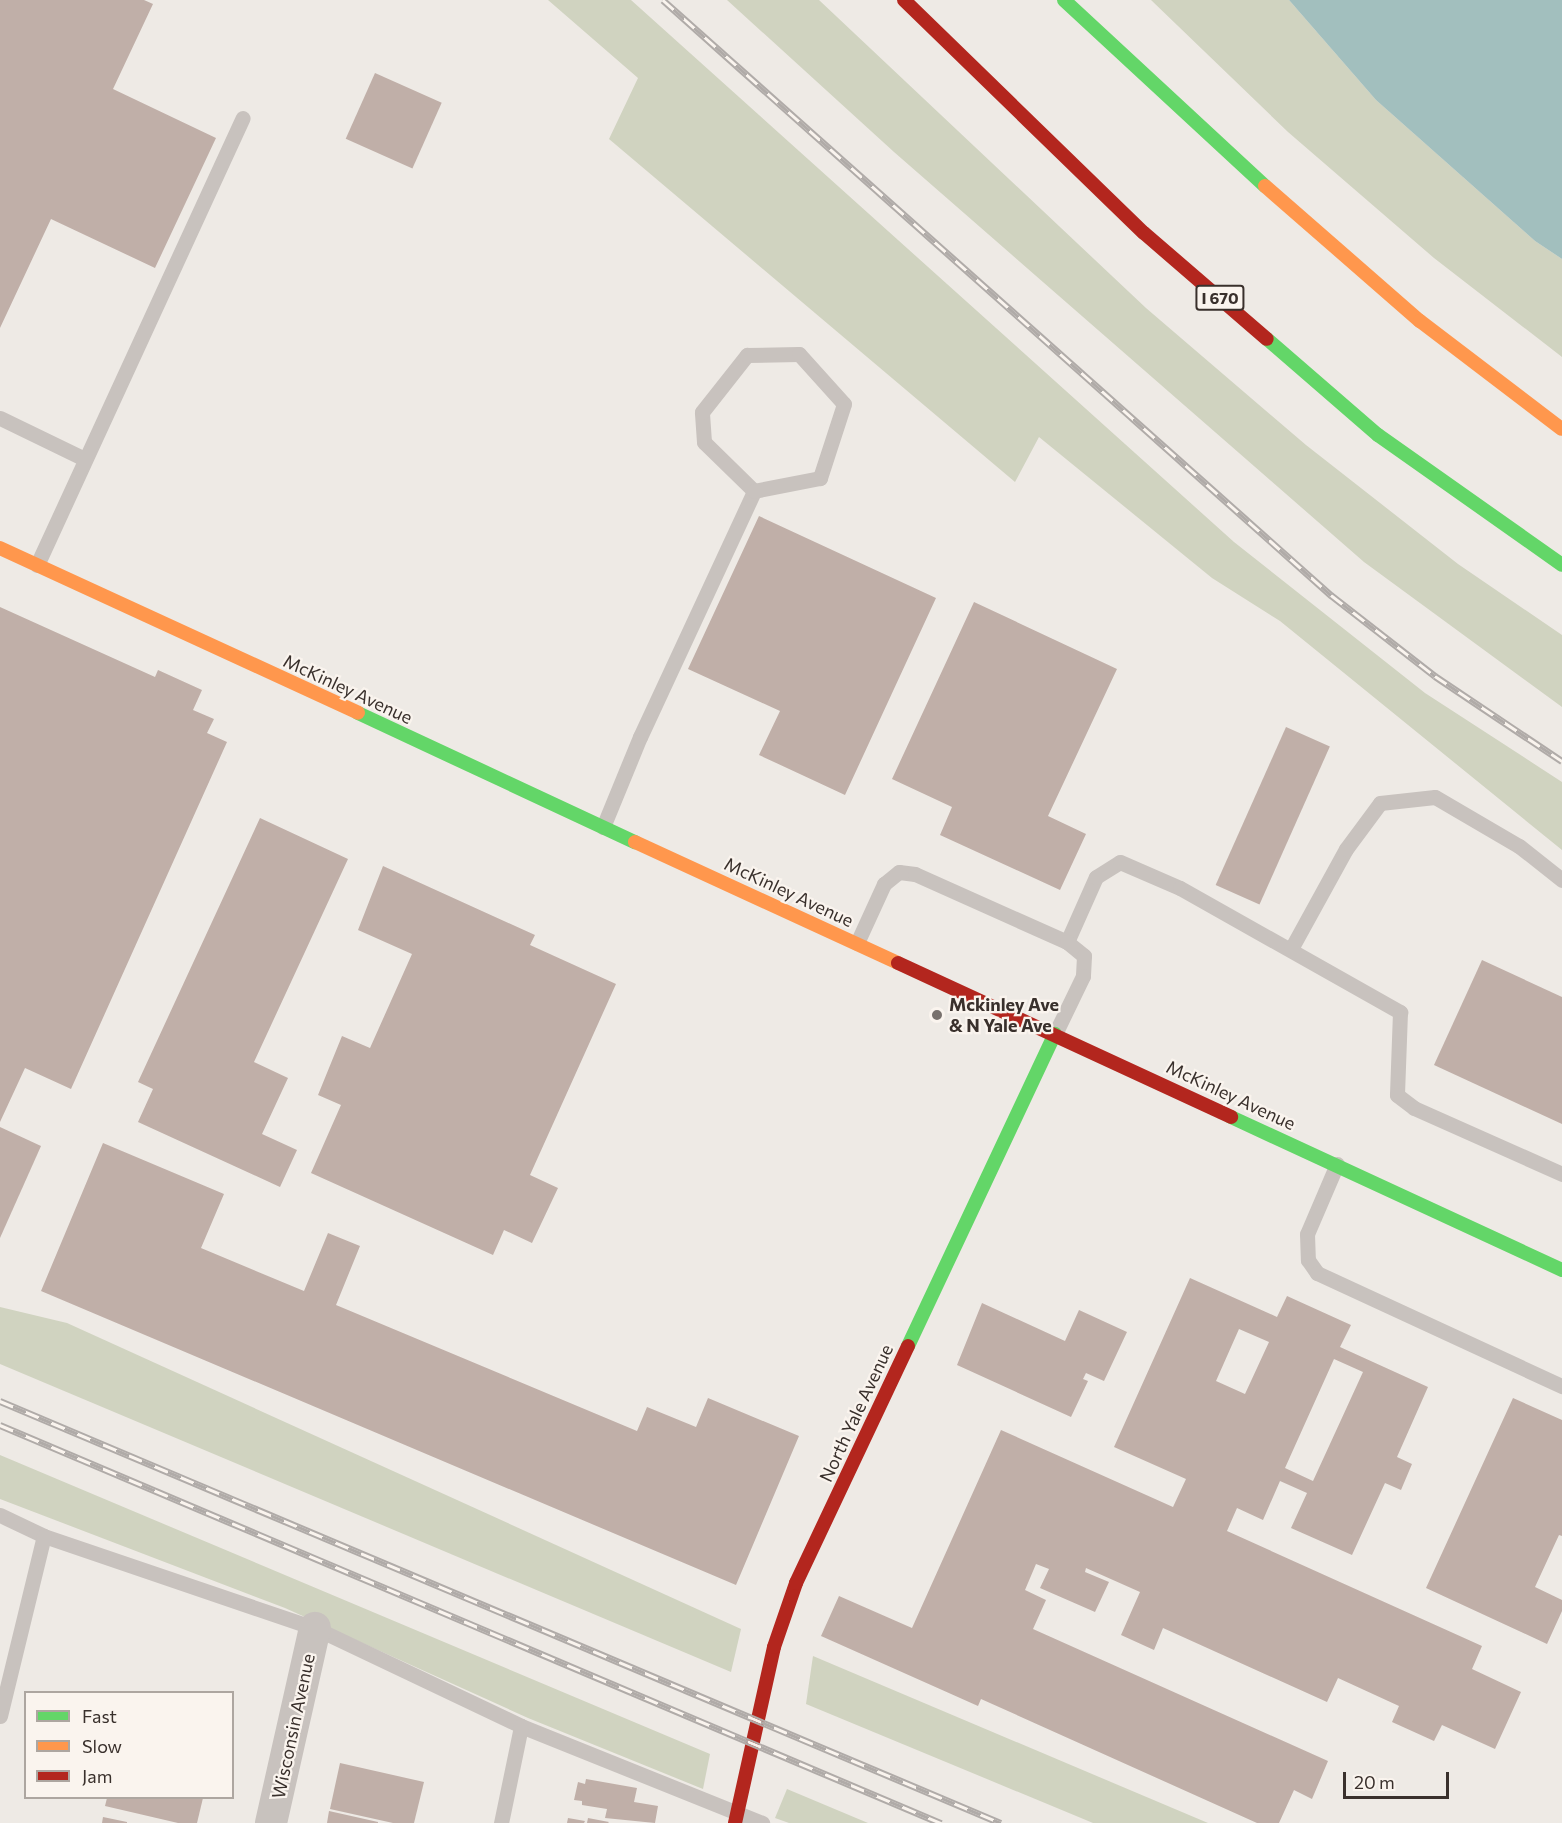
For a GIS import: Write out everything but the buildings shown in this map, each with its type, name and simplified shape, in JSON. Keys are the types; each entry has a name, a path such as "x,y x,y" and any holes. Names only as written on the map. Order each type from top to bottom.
{"main road":[{"name":"I 670","path":"904,0 1144,233 1369,427 1562,565"},
{"path":"1064,0 1287,207 1420,321 1548,420 1562,428"},
{"name":"McKinley Avenue","path":"0,548 1337,1164 1562,1270"},
{"name":"North Yale Avenue","path":"736,1817 774,1647 796,1583 1055,1034"}],"street":[{"name":"Wisconsin Avenue","path":"271,1823 315,1628"}],"lane":[{"path":"37,565 243,118"},
{"path":"799,354 844,404 820,478 754,492 704,442 702,412 747,355 799,354"},
{"path":"0,418 85,459"},
{"path":"603,827 640,737 754,492"},
{"path":"1291,949 1346,849 1380,803 1435,797 1519,846 1562,880"},
{"path":"1067,942 1096,877 1120,862 1180,888 1400,1012 1397,1095 1414,1108 1562,1174"},
{"path":"857,943 884,884 899,872 915,874 1067,942 1084,956 1083,976 1055,1034"},
{"path":"1337,1164 1307,1234 1308,1260 1317,1273 1562,1386"},
{"path":"0,1515 44,1536 315,1628 521,1726 736,1817 762,1823"},
{"path":"0,1716 44,1536"},
{"path":"501,1823 521,1726"}],"green space":[{"path":"548,0 631,0 1234,542 1425,693 1562,782 1562,850 1280,621 1212,578 1039,437 1015,482 609,139 638,78"},
{"path":"727,0 819,0 1146,308 1306,445 1458,564 1562,635 1562,707 1364,562 894,152"},
{"path":"1151,0 1289,0 1376,100 1535,241 1562,259 1562,357 1434,258 1288,132"},
{"path":"0,1307 67,1323 741,1629 731,1672 0,1364"},
{"path":"0,1455 710,1754 703,1789 528,1718 285,1608 0,1499"},
{"path":"813,1656 1208,1823 1093,1823 806,1704"},
{"path":"787,1789 868,1823 789,1823 775,1818"}],"water":[{"path":"1289,0 1562,0 1562,259 1535,241 1376,100"}],"railway":[{"path":"663,0 1331,595 1435,676 1562,761"},
{"path":"0,1401 1001,1823"},
{"path":"0,1425 941,1823"}],"traffic: fast":[{"path":"1064,0 1265,186"},
{"path":"1267,339 1378,435 1562,565"},
{"path":"358,713 635,842"},
{"path":"908,1346 1055,1034"},
{"path":"1231,1117 1562,1270"}],"traffic: slow":[{"path":"1265,186 1420,321 1562,429"},
{"path":"0,548 358,713"},
{"path":"635,842 898,963"}],"traffic: jam":[{"path":"904,0 1144,233 1267,339"},
{"path":"898,963 1231,1117"},
{"path":"735,1823 774,1647 796,1583 908,1346"}],"place":[{"name":"Mckinley Ave & N Yale Ave","path":"937,1015"}]}
